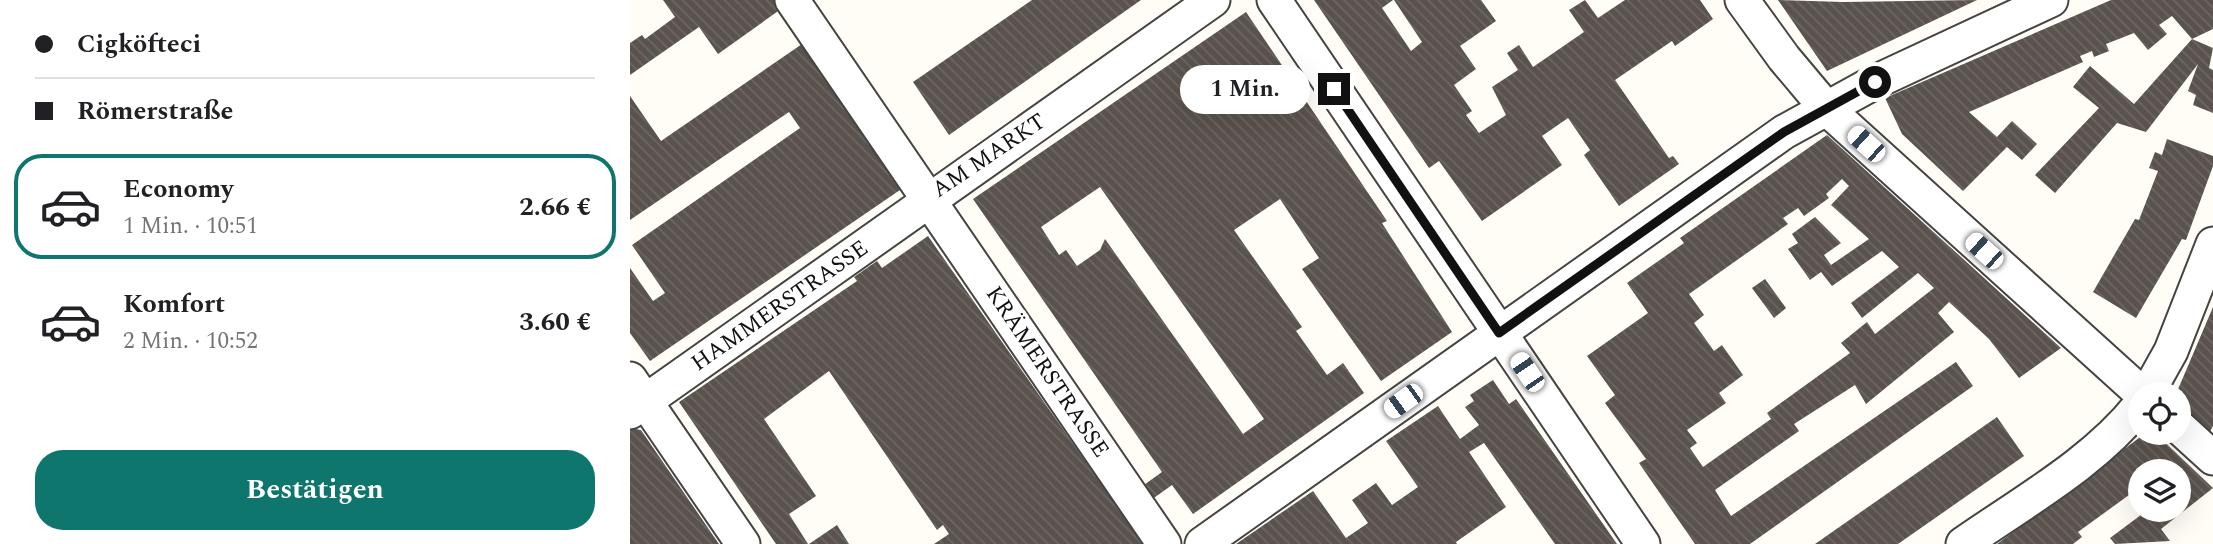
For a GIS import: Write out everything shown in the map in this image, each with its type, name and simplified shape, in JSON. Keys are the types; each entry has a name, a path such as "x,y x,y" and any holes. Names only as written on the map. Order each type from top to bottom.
{"street":[{"name":"AM MARKT","path":"792,0 930,201 1213,0"},
{"path":"1274,0 1643,544"},
{"path":"1742,0 1784,58 1826,108 2132,382"},
{"path":"1202,544 1784,132 1826,108 2051,0"},
{"name":"HAMMERSTRASSE","path":"635,397 930,201"},
{"name":"KRÄMERSTRASSE","path":"930,201 1164,544"},
{"path":"2152,382 2171,351 2213,244"},
{"path":"635,397 743,544"},
{"path":"1963,544 2069,470 2110,438 2128,418"},
{"path":"2191,438 2213,458"}],"building":[{"path":"663,0 774,0 781,9 718,54 699,27 630,75 630,43 642,35 645,39 675,17"},
{"path":"1032,0 1141,0 949,135 913,82"},
{"path":"1314,0 1393,0 1382,8 1411,51 1422,42 1394,0 1481,0 1496,21 1460,46 1476,69 1454,85 1472,111 1466,115 1479,133 1506,115 1492,87 1518,70 1507,53 1519,45 1533,67 1584,32 1569,10 1585,0 1598,18 1625,0 1700,0 1713,19 1675,46 1672,41 1615,80 1669,158 1673,156 1679,164 1619,206 1584,155 1590,150 1568,118 1542,136 1562,165 1482,221 1439,161 1429,168"},
{"path":"1778,0 1843,2 1977,0 1827,71"},
{"path":"2111,0 2213,0 2213,29 2192,39 2172,16 2159,25 2167,34 2148,50 2134,33 2106,44 2109,51 2094,57 2092,51 2080,56 2083,62 1969,112 1997,137 2012,121 2037,144 2022,160 2007,147 1963,191 1902,134 1885,98"},
{"path":"1246,12 1387,221 1382,223 1452,332 1381,381 1302,269 1319,258 1280,199 1234,230 1302,327 1296,331 1327,375 1343,363 1364,393 1193,514 1172,485 1126,518 1143,544 934,544 949,534 943,525 937,530 829,371 764,419 816,496 789,514 808,544 776,544 679,402 857,281 854,277 877,261 882,268 928,236 1116,505 1162,472 973,199","holes":["1100,187 1264,419 1243,434 1105,239 1100,250 1077,266 1066,250 1059,255 1041,227"]},
{"path":"2192,39 2213,48 2209,68 2213,70 2213,113 2193,105 2196,95 2188,91 2198,64 2146,132 2117,123 2055,193 2035,175 2099,108 2073,87 2090,66 2134,104"},
{"path":"802,44 900,190 650,361 630,333 630,268 653,301 665,293 632,245 800,128 789,112 630,220 630,96 661,141"},
{"path":"1827,135 2061,348 2019,378 1989,339 1949,302 1938,313 1954,332 1866,404 1855,385 1794,424 1799,431 1715,490 1731,516 1956,362 1973,386 1750,544 1695,544 1639,463 1646,459 1605,403 1615,395 1587,356 1648,313 1627,283 1684,243 1680,238","holes":["1842,179 1849,186 1831,205 1869,239 1831,265 1824,255 1841,243 1815,217 1792,234 1798,243 1788,249 1810,280 1821,272 1832,286 1882,251 1899,267 1851,303 1862,318 1918,273 1934,288 1875,334 1867,322 1841,343 1850,353 1767,413 1771,419 1703,467 1690,448 1697,443 1687,430 1726,403 1719,393 1743,375 1722,345 1714,351 1694,323 1704,315 1689,294 1788,224 1783,218 1798,208 1804,216 1829,198 1826,194"]},
{"path":"2167,139 2213,156 2213,166 2186,240 2182,239 2136,318 2093,292 2135,219 2139,220 2158,171 2149,168 2155,152 2162,155"},
{"path":"1765,279 1786,308 1774,318 1752,288"},
{"path":"2213,307 2213,426 2207,437 2191,422 2191,382 2181,382"},
{"path":"1493,380 1509,404 1516,399 1617,544 1555,544 1484,443 1469,452 1506,507 1456,542 1457,544 1236,544 1313,491 1346,538 1368,523 1352,500 1376,483 1392,505 1418,487 1386,441 1438,406 1460,439 1479,425 1465,407 1474,401 1470,395"},
{"path":"1997,417 2024,456 1898,544 1815,544"},
{"path":"630,428 641,430 719,544 630,544"},
{"path":"2130,445 2168,445 2182,459 2128,459 2128,496 2078,532 2082,537 2073,544 1997,544"},
{"path":"2191,467 2213,488 2191,505"},
{"path":"2132,522 2170,522 2161,529 2170,541 2115,544 2110,538"},
{"path":"837,525 849,544 809,544"}],"route":[{"path":"1334,89 1499,333 1784,132 1875,82"}]}
